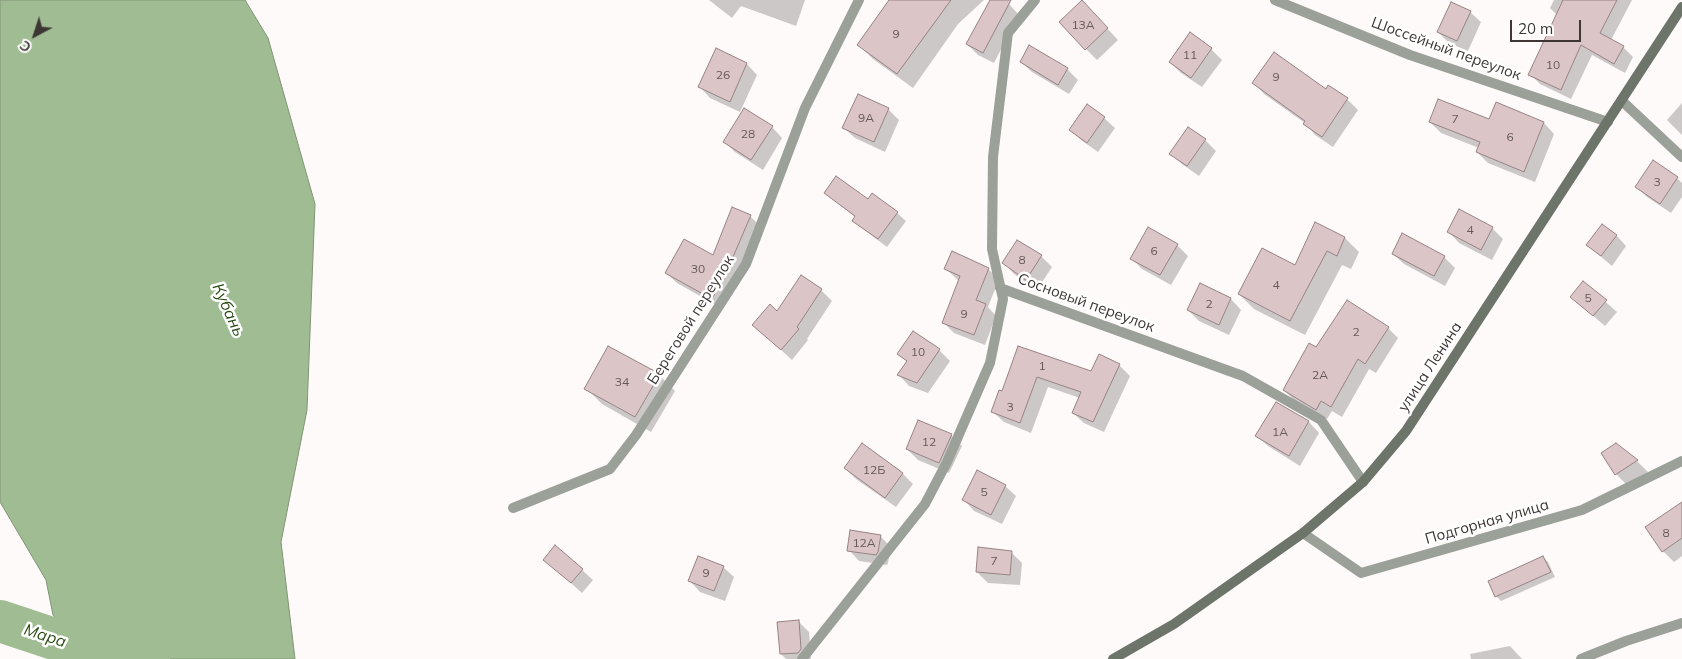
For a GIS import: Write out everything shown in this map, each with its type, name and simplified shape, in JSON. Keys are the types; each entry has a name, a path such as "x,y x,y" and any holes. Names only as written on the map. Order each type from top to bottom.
{"main road":[{"name":"улица Ленина","path":"1113,659 1174,624 1303,533 1363,482 1406,431 1682,7"}],"street":[{"name":"Береговой переулок","path":"513,508 610,469 636,435 746,264 805,108 858,0"},
{"path":"1000,288 992,249 994,148 1008,33 1035,0"},
{"name":"Шоссейный переулок","path":"1275,0 1410,55 1608,122"},
{"path":"1622,101 1682,157"},
{"name":"Сосновый переулок","path":"1000,288 1243,376 1321,420 1363,482"},
{"name":"Сосновый переулок","path":"802,659 925,504 947,462 990,363 1003,299 1000,288"},
{"name":"Подгорная улица","path":"1303,533 1362,574 1582,510 1682,461"},
{"path":"1581,659 1626,641 1682,623"}],"water":[{"name":"Кубань","path":"0,0 245,0 268,38 315,204 307,410 281,542 295,659 87,659 53,615 46,580 0,502"}],"building":[{"path":"889,0 951,0 897,74 857,45"},
{"path":"990,0 1011,0 983,53 966,44"},
{"path":"1082,0 1108,28 1085,50 1059,22"},
{"path":"1563,0 1617,0 1600,33 1624,46 1614,64 1581,45 1561,90 1528,75"},
{"path":"1451,2 1471,11 1457,41 1437,32"},
{"path":"1190,32 1212,48 1191,78 1169,62"},
{"path":"1029,45 1068,68 1058,85 1020,62"},
{"path":"716,48 747,63 730,102 698,87"},
{"path":"1274,52 1326,89 1328,85 1348,98 1322,137 1303,124 1305,121 1252,83"},
{"path":"858,94 889,108 874,142 842,128"},
{"path":"1438,99 1489,119 1496,102 1544,122 1524,172 1476,152 1480,142 1429,122"},
{"path":"1087,104 1105,117 1087,143 1069,130"},
{"path":"744,108 773,126 751,160 723,142"},
{"path":"1188,127 1206,139 1187,166 1169,154"},
{"path":"1653,160 1678,177 1660,204 1635,187"},
{"path":"836,176 868,199 872,193 898,212 878,239 852,221 855,216 824,193"},
{"path":"732,207 751,215 731,265 712,299 665,273 684,239 713,255"},
{"path":"1459,209 1493,227 1481,250 1447,232"},
{"path":"1315,222 1345,237 1337,256 1327,251 1290,321 1238,294 1262,248 1295,265"},
{"path":"1602,224 1617,235 1601,256 1586,245"},
{"path":"1148,227 1178,244 1160,275 1130,259"},
{"path":"1402,233 1445,256 1434,276 1392,254"},
{"path":"1017,240 1042,255 1026,280 1002,263"},
{"path":"952,251 989,268 976,300 986,304 974,335 942,323 960,276 944,269"},
{"path":"801,275 822,289 797,327 799,329 781,350 752,325 770,304 777,311"},
{"path":"1583,281 1607,300 1593,316 1570,297"},
{"path":"1200,283 1231,298 1219,325 1187,310"},
{"path":"1347,300 1389,327 1365,364 1358,359 1331,407 1321,401 1316,410 1283,390 1309,343 1316,347"},
{"path":"913,331 940,349 917,383 897,375 907,361 897,354"},
{"path":"608,346 660,374 635,417 584,389"},
{"path":"1018,346 1091,371 1099,354 1120,364 1093,422 1072,413 1081,392 1037,377 1020,423 991,412 999,390 1002,391"},
{"path":"1276,402 1309,421 1289,456 1255,436"},
{"path":"918,420 952,434 939,463 906,449"},
{"path":"862,443 903,473 885,498 844,468"},
{"path":"1616,443 1638,460 1615,475 1601,453"},
{"path":"977,470 1006,485 991,515 962,500"},
{"path":"1682,502 1682,538 1662,552 1645,527"},
{"path":"850,530 881,535 876,555 847,551"},
{"path":"555,545 583,569 571,583 543,560"},
{"path":"978,547 1012,551 1010,575 976,572"},
{"path":"698,556 724,566 714,591 688,581"},
{"path":"1543,556 1551,572 1495,597 1488,581"},
{"path":"799,620 801,649 798,653 780,654 777,622"}],"waterway":[{"name":"Мара","path":"0,621 99,654 149,659"}]}
